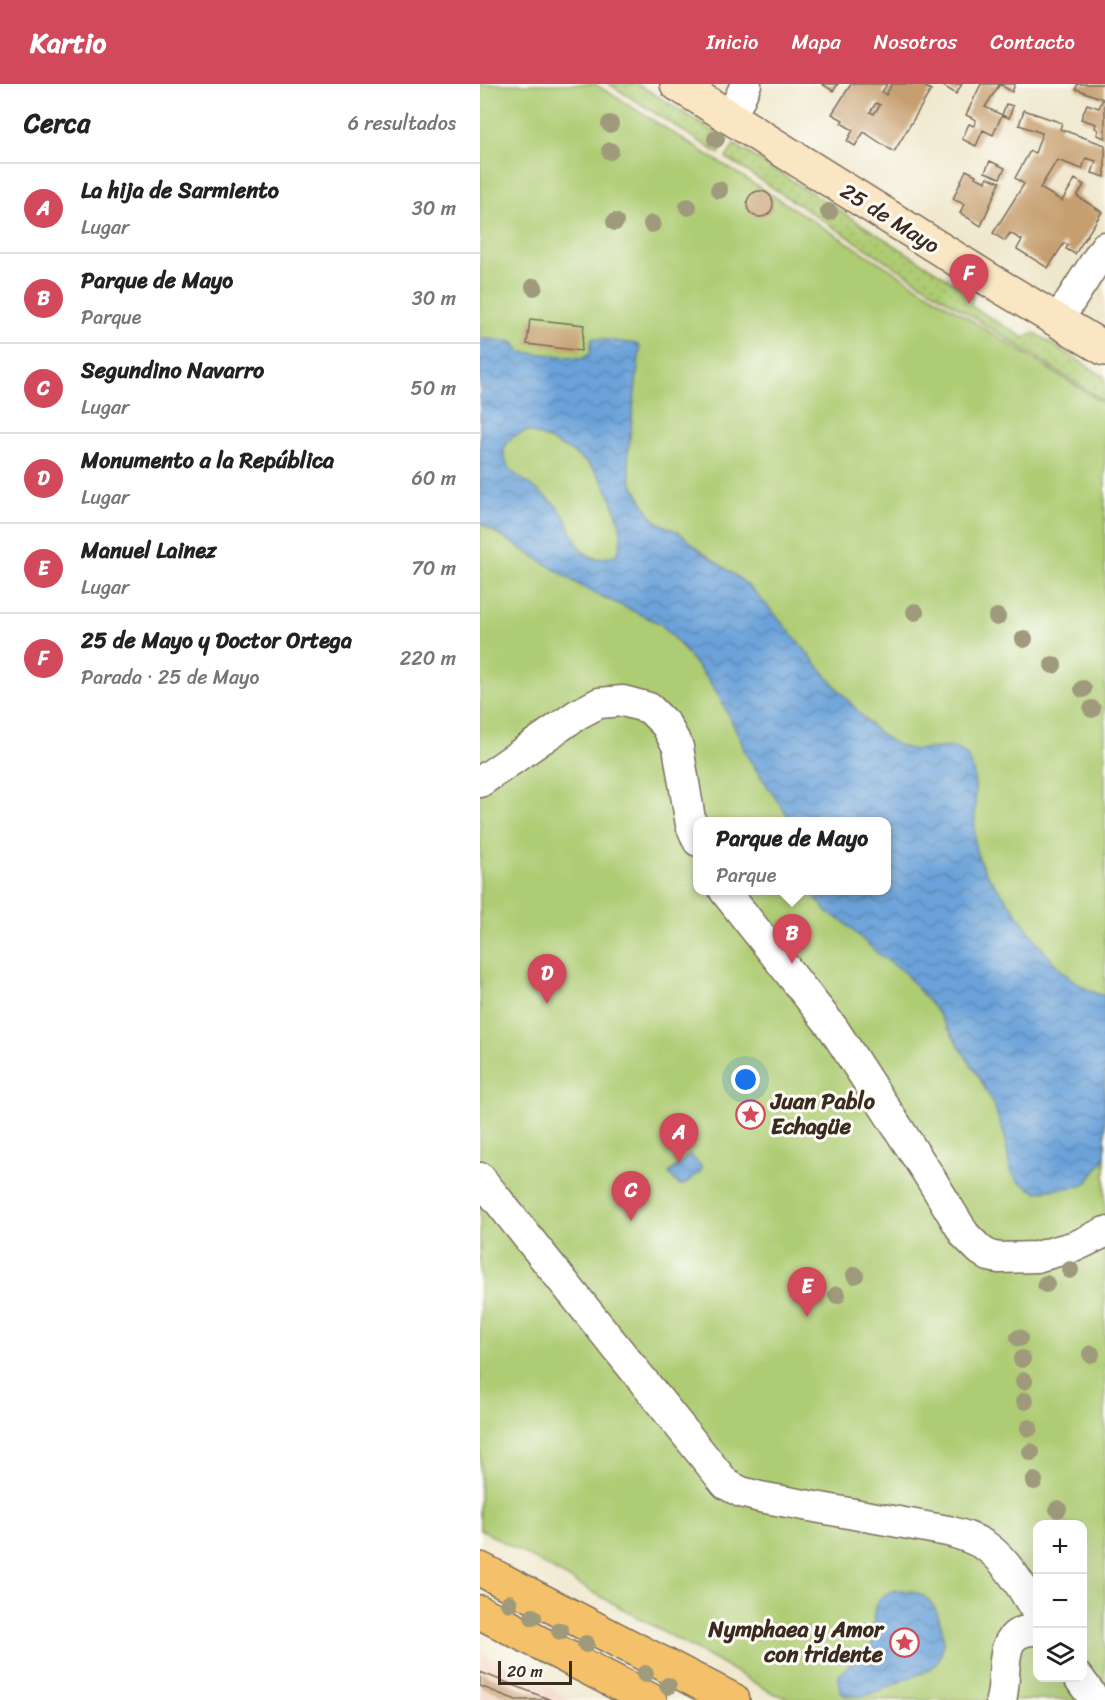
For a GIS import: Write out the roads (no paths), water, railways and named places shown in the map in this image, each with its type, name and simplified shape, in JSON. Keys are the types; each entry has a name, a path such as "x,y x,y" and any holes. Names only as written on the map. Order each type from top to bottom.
{"main road":[{"path":"480,1569 733,1700"},
{"path":"480,1612 650,1700"}],"street":[{"name":"25 de Mayo","path":"677,84 988,279 1105,349"},
{"path":"731,118 746,84"},
{"path":"1058,320 1105,247"},
{"path":"480,782 578,714 599,703 623,701 649,708 666,725 678,747 693,830"},
{"path":"727,895 833,1028 951,1213 980,1250 999,1258 1030,1258 1076,1246 1105,1232"},
{"path":"480,1178 726,1484 741,1492 760,1497 948,1531 970,1538 988,1548 1003,1563 1033,1606"},
{"path":"1001,1700 1008,1642 1016,1633 1025,1629 1033,1630"},
{"path":"1082,1682 1095,1700"}],"water":[{"path":"480,338 513,342 520,352 583,358 590,354 592,338 637,344 640,348 628,455 631,482 651,516 657,522 681,534 746,584 877,731 892,742 907,748 918,750 948,747 962,751 967,756 974,776 976,850 984,869 1059,968 1073,980 1105,996 1105,1158 1087,1183 1081,1186 1036,1192 1018,1181 1009,1164 1005,1137 994,1106 979,1077 938,1013 904,972 877,953 843,921 828,913 814,896 891,895 891,817 788,817 745,753 740,738 715,689 681,646 661,624 586,589 480,523","holes":["527,431 579,456 595,470 607,488 621,532 618,553 599,559 588,555 579,547 556,506 510,469 504,454 506,444 517,435"]},
{"path":"690,1154 701,1166 701,1171 684,1185 679,1185 669,1173"},
{"path":"896,1590 921,1594 934,1607 942,1631 943,1644 940,1656 934,1666 925,1672 867,1695 845,1695 839,1686 839,1675 872,1644 876,1605 879,1599"}],"place":[{"name":"25 de Mayo y Doctor Ortega","path":"969,304"},
{"name":"Parque de Mayo","path":"792,964"},
{"name":"Monumento a la República","path":"547,1004"},
{"name":"Juan Pablo Echagüe","path":"750,1114"},
{"name":"La hija de Sarmiento","path":"679,1163"},
{"name":"Segundino Navarro","path":"631,1221"},
{"name":"Manuel Lainez","path":"807,1317"},
{"name":"Nymphaea y Amor con tridente","path":"904,1642"}]}
